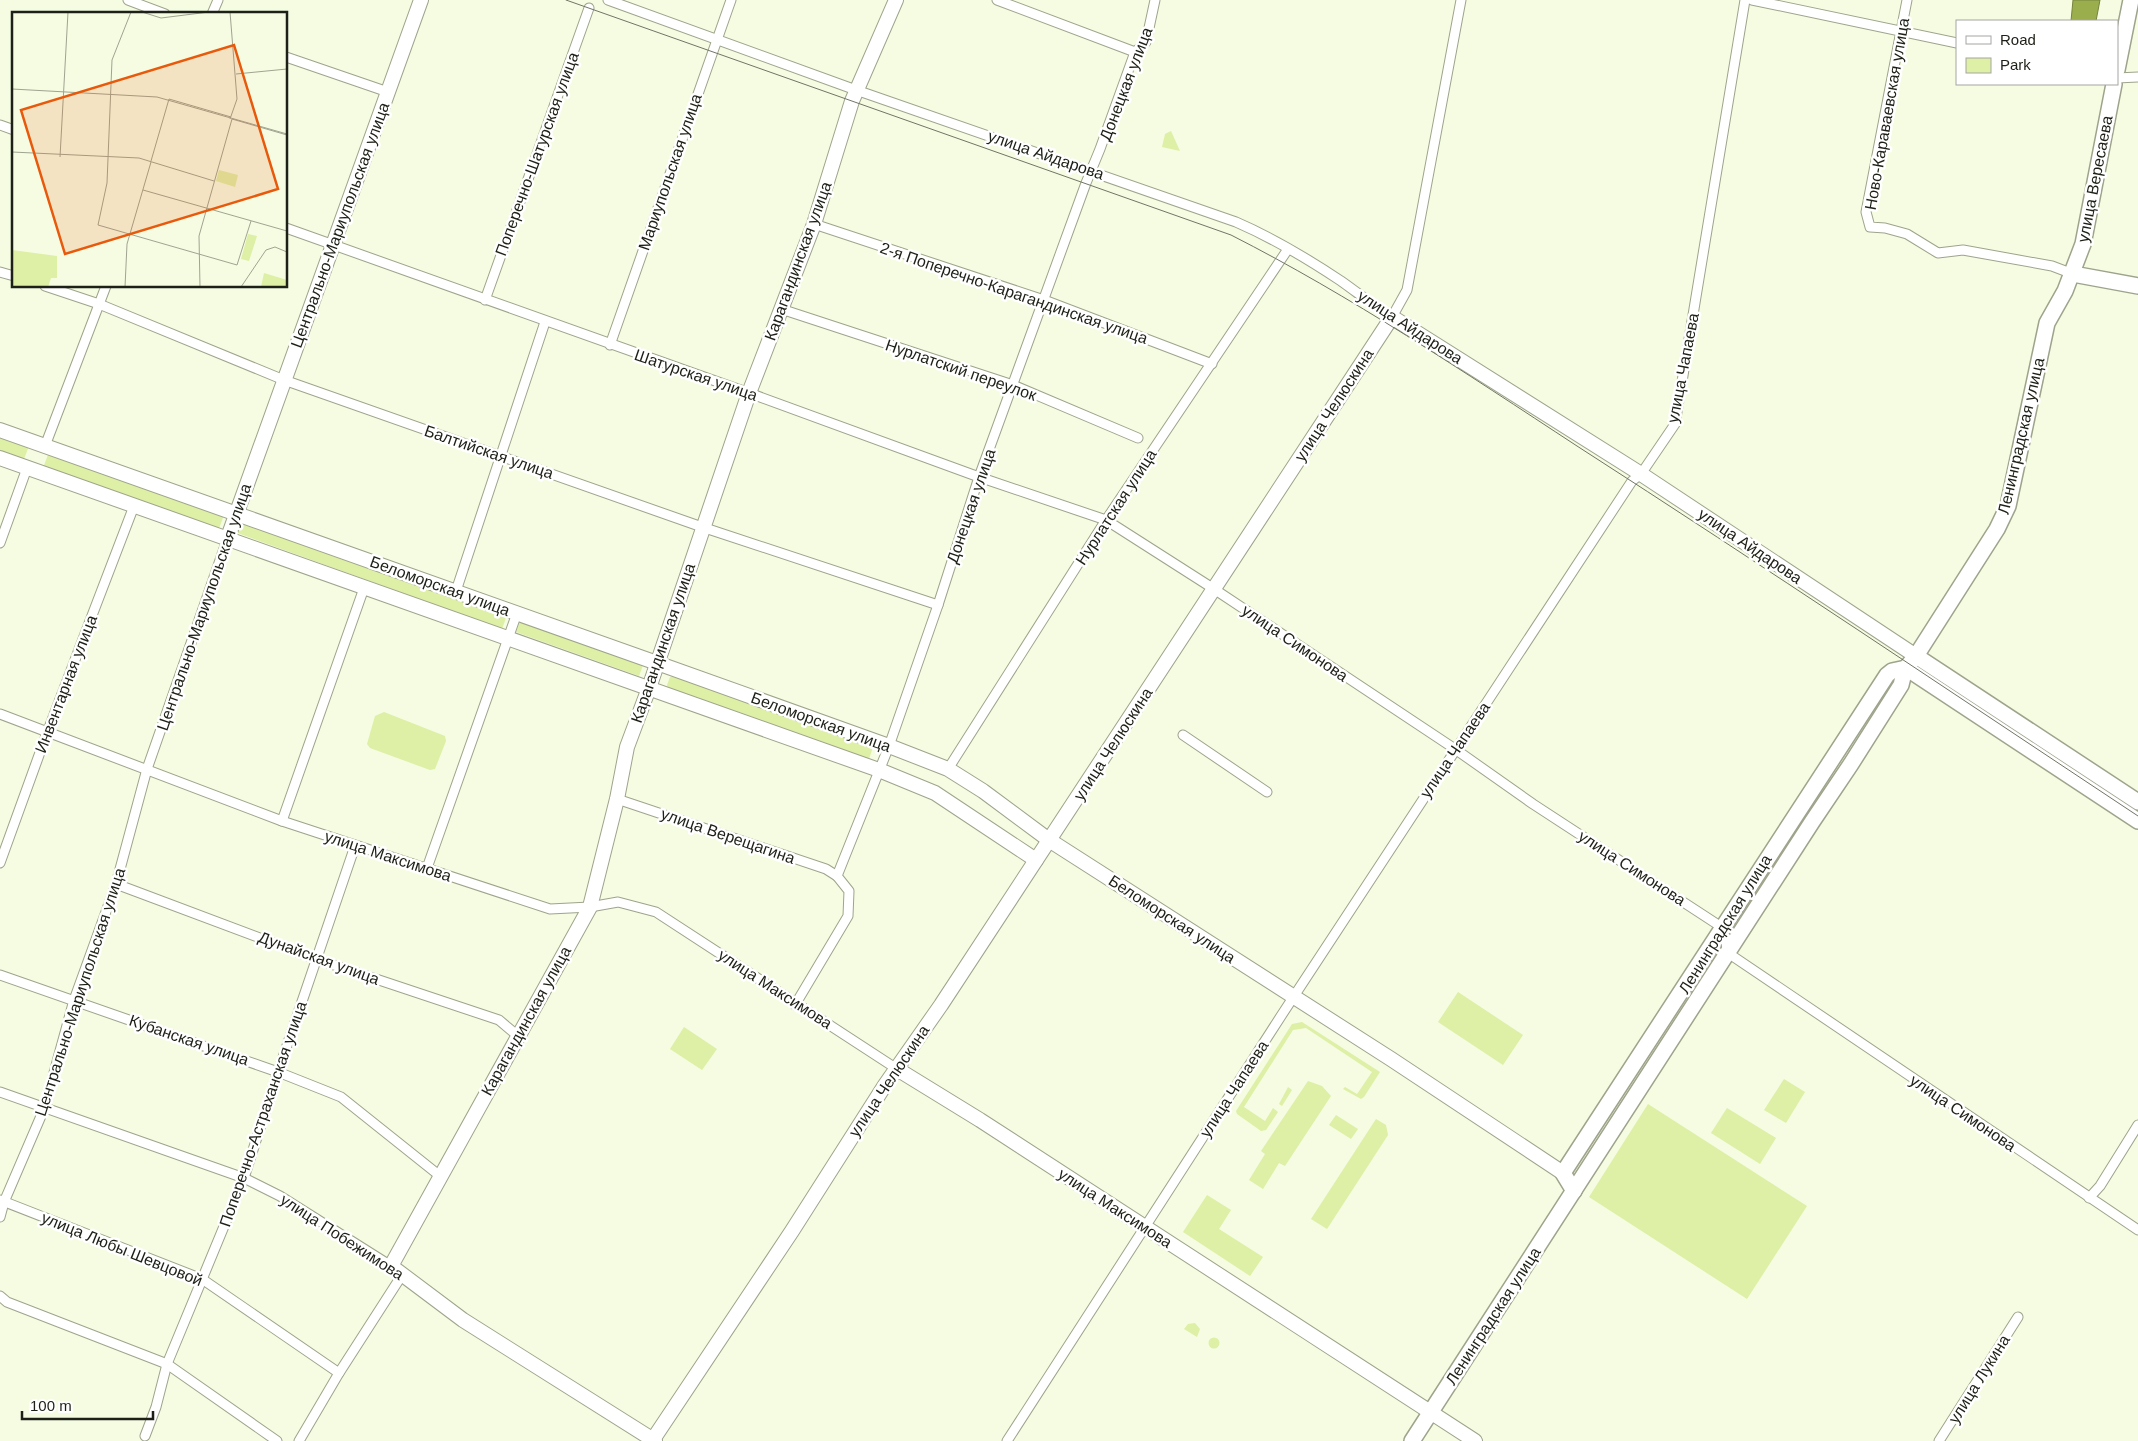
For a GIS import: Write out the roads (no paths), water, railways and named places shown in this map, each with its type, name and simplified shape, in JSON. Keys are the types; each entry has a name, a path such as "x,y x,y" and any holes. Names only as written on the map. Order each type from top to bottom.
{"main road":[{"name":"Центрально-Мариупольская улица","path":"227,540 421,0"},
{"name":"Карагандинская улица","path":"391,1266 590,907 617,799 627,747 649,688 749,393 814,224 856,90 896,0"},
{"path":"2118,65 2130,0"},
{"name":"улица Вересаева","path":"2073,274 2083,244 2114,85"},
{"path":"2073,274 2138,286"},
{"name":"Ленинградская улица","path":"1412,1441 1852,764 1901,685 1911,662 1983,553 2008,506 2047,323 2073,274"},
{"name":"улица Айдарова","path":"1392,317 1640,474 2138,821"},
{"name":"улица Челюскина","path":"653,1441 1392,317"},
{"name":"Беломорская улица","path":"0,430 456,591 889,746 948,769 983,791 1049,840 1563,1173"},
{"name":"Беломорская улица","path":"0,458 879,770 936,793 1036,860"},
{"name":"улица Айдарова","path":"1911,662 2138,802"},
{"name":"Ленинградская улица","path":"1563,1173 1887,675 1911,662"},
{"name":"улица Максимова","path":"897,1069 980,1120 1475,1441"},
{"path":"1563,1173 1574,1191"},
{"name":"улица Побежимова","path":"391,1266 463,1320 653,1441"}],"street":[{"path":"128,0 160,12"},
{"path":"213,12 218,0"},
{"name":"улица Айдарова","path":"608,0 856,90 1091,170 1236,222 1264,234 1342,282 1392,317"},
{"name":"Мариупольская улица","path":"610,345 716,39 732,0"},
{"path":"997,0 1135,52"},
{"name":"Донецкая улица","path":"837,876 889,746 938,605 979,477 1091,170 1135,52 1146,42 1155,0"},
{"name":"улица Челюскина","path":"1392,317 1407,290 1461,0"},
{"name":"улица Чапаева","path":"1008,1441 1144,1227 1455,749 1632,481 1640,474 1675,424 1745,0"},
{"path":"1752,0 1956,43"},
{"name":"Ново-Караваевская улица","path":"1907,0 1903,32 1866,212 1870,227 1885,228 1907,234 1938,253 1963,250 2052,266 2073,274"},
{"name":"Поперечно-Шатурская улица","path":"484,300 588,8"},
{"path":"288,58 388,92"},
{"path":"2118,78 2138,77"},
{"path":"0,125 12,129"},
{"name":"2-я Поперечно-Карагандинская улица","path":"814,224 1044,300 1212,364"},
{"name":"Шатурская улица","path":"288,229 979,477 1106,520"},
{"name":"Нурлатская улица","path":"948,769 1106,520 1288,249"},
{"name":"Балтийская улица","path":"51,288 99,304 284,380 702,527 938,605"},
{"path":"45,446 105,288"},
{"name":"Нурлатский переулок","path":"781,309 1013,386 1138,438"},
{"path":"456,591 545,322"},
{"path":"0,543 27,468"},
{"name":"Инвентарная улица","path":"0,863 47,732 134,506"},
{"name":"улица Симонова","path":"1106,520 1214,589 1455,749 1538,807 1723,928"},
{"name":"Центрально-Мариупольская улица","path":"0,1217 2,1201 44,1109 74,1000 116,884 147,769 227,540"},
{"path":"282,821 364,588"},
{"path":"427,868 517,613"},
{"name":"улица Максимова","path":"0,714 282,821 550,909 590,907 618,902 656,912 674,922 796,1005 897,1069"},
{"path":"1183,735 1267,792"},
{"name":"улица Верещагина","path":"617,799 826,869 837,876"},
{"name":"Поперечно-Астраханская улица","path":"145,1436 156,1407 167,1364 244,1178 355,846"},
{"path":"796,1005 848,916 848,891 837,876"},
{"name":"Дунайская улица","path":"116,884 316,959 499,1020 518,1036"},
{"path":"1723,928 1728,953"},
{"name":"улица Симонова","path":"1728,953 2138,1230"},
{"name":"Кубанская улица","path":"0,975 278,1072 341,1097 440,1176"},
{"name":"улица Побежимова","path":"0,1092 244,1178 280,1196 391,1266"},
{"path":"2089,1198 2100,1186 2138,1125"},
{"name":"улица Любы Шевцовой","path":"2,1201 202,1279 339,1373"},
{"path":"299,1441 339,1373 402,1275"},
{"path":"0,1296 7,1302 167,1364 277,1441"},
{"name":"улица Лукина","path":"1939,1441 2018,1317"}],"tram line":[{"path":"566,0 1231,235 1320,283 1450,363 2138,816"}]}
